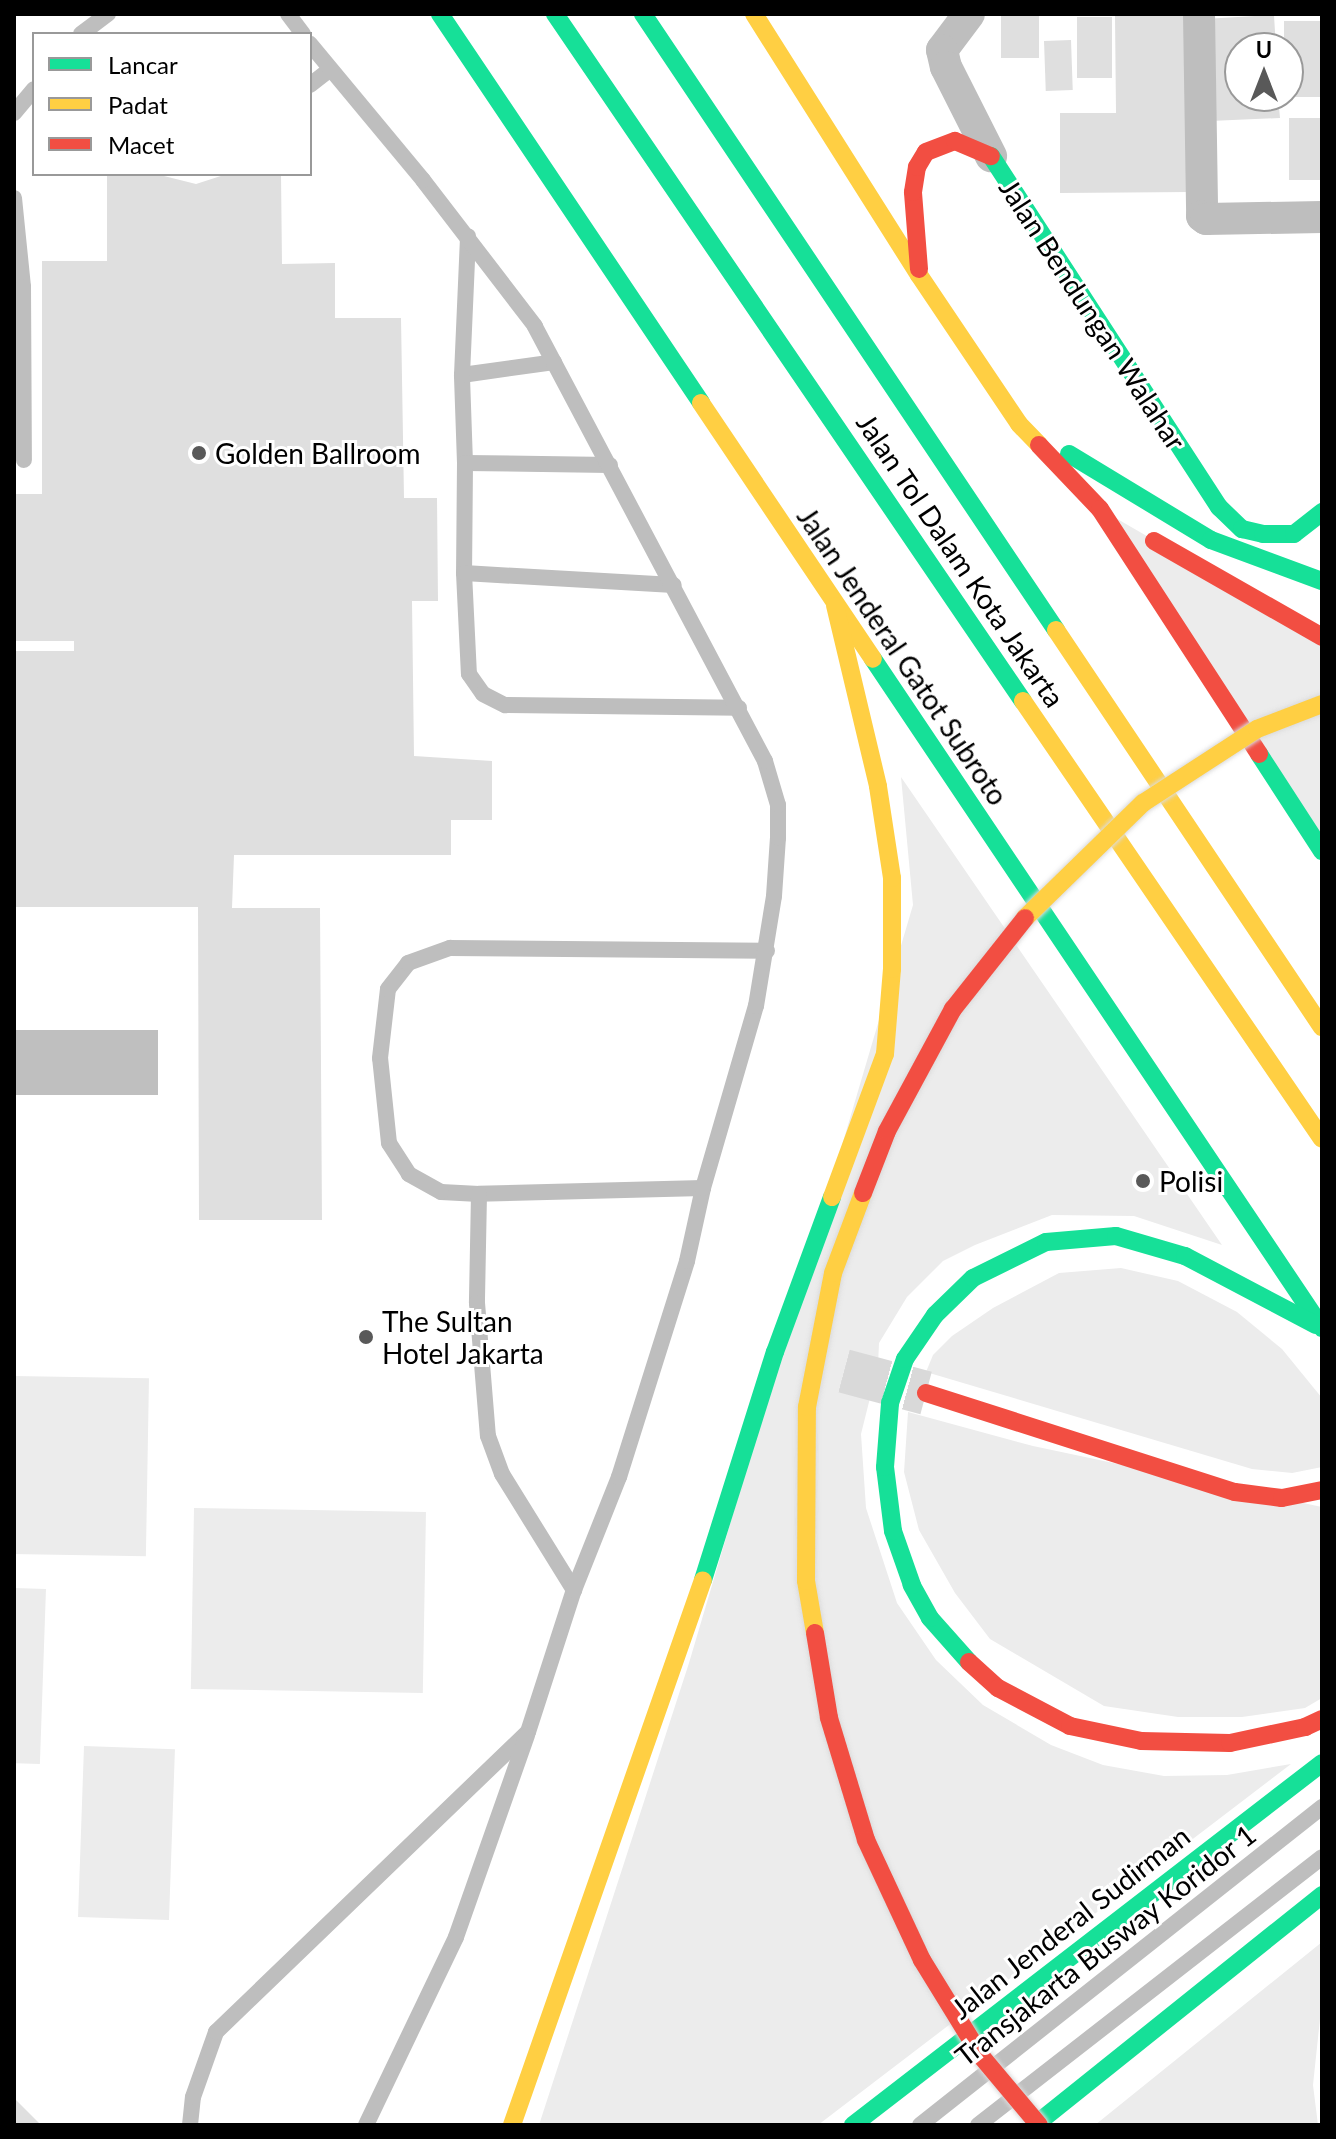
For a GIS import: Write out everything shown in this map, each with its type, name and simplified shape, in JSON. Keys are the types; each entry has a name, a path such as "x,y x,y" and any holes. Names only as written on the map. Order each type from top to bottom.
{"main road":[{"name":"Jalan Jenderal Gatot Subroto","path":"440,14 1322,1328"},
{"name":"Jalan Tol Dalam Kota Jakarta","path":"555,14 1322,1139"},
{"name":"Jalan Tol Dalam Kota Jakarta","path":"643,14 1322,1027"},
{"path":"754,14 919,275 1019,424 1100,509 1322,851"},
{"path":"919,275 913,192 917,167 926,152 955,141 991,156"},
{"name":"Jalan Bendungan Walahar","path":"991,156 1219,507 1242,529 1294,534 1322,512"},
{"path":"1019,424 1211,540 1322,581"},
{"path":"1100,509 1322,637"},
{"path":"512,2125 789,1356 885,1054 892,969 892,878 878,786 835,606"},
{"path":"1322,704 1257,729 1143,803 1039,901 953,1009 887,1131 833,1273 807,1407 806,1581 829,1718 866,1840 922,1960 981,2056 1037,2125 1322,1895"},
{"path":"1322,1328 1185,1256 1116,1236 1046,1242 973,1278 935,1315 905,1359 890,1403 885,1467 893,1531 912,1585 930,1618 955,1649 998,1688 1070,1726 1141,1741 1230,1743 1305,1727 1322,1719"},
{"path":"789,1356 830,1367"},
{"path":"926,1393 1235,1492 1282,1498 1322,1490"},
{"name":"Jalan Jenderal Sudirman","path":"853,2125 1322,1763"}],"street":[{"name":"Jalan Bendungan Walahar","path":"969,14 942,50 946,67 991,156"},
{"path":"1199,14 1202,216 1206,219 1322,217"}],"lane":[{"path":"84,32 108,14"},
{"path":"288,14 302,32"},
{"path":"312,47 468,236 535,326 739,708 765,761 778,805 774,896 756,1006 703,1188 660,1354 619,1477 574,1590 456,1937 366,2125"},
{"path":"312,83 329,70"},
{"path":"14,113 32,91"},
{"path":"14,198 23,287 24,460"},
{"path":"468,236 462,375 464,573 469,674 483,694 505,705 739,708"},
{"path":"462,375 554,362"},
{"path":"465,463 610,465"},
{"path":"464,573 674,585"},
{"path":"703,1188 479,1194 441,1192 409,1174 389,1143 380,1058 388,989 408,963 450,948 767,951"},
{"path":"479,1194 477,1303 488,1436 502,1474 574,1590"},
{"path":"190,2125 193,2097 216,2032 528,1732"},
{"name":"Transjakarta Busway Koridor 1","path":"920,2125 1322,1807"},
{"path":"978,2125 1322,1857"}],"shaded area":[{"path":"1100,509 1322,637 1322,851"},
{"path":"901,777 1222,1245 1134,1216 1052,1215 943,1261 907,1297 879,1343 878,1366 861,1434 866,1508 897,1603 936,1660 983,1705 1051,1745 1103,1765 1164,1776 1227,1775 1291,1764 818,2125 539,2125 689,1663 913,905"},
{"path":"14,1030 158,1030 158,1095 14,1095"},
{"path":"1121,1268 1178,1281 1237,1312 1282,1349 1322,1398 1322,1467 1292,1473 1252,1469 926,1372 933,1355 952,1336 993,1308 1059,1273"},
{"path":"14,1376 149,1378 146,1556 14,1554"},
{"path":"908,1412 1033,1446 1322,1507 1322,1698 1305,1708 1242,1717 1178,1717 1104,1706 990,1639 955,1593 919,1530 904,1472"},
{"path":"194,1508 426,1512 423,1693 191,1689"},
{"path":"14,1588 46,1589 40,1764 14,1763"},
{"path":"84,1746 175,1749 169,1920 78,1917"},
{"path":"1322,1942 1322,2000 1313,2085 1318,2125 1095,2125"}],"building":[{"path":"1001,14 1039,14 1039,58 1001,58"},
{"path":"1197,14 1191,192 1060,193 1060,113 1116,113 1115,16"},
{"path":"1274,15 1275,32 1224,32 1224,112 1279,112 1280,118 1210,121 1204,19"},
{"path":"1077,17 1112,17 1112,78 1077,78"},
{"path":"1284,21 1322,21 1322,97 1304,97 1304,32 1284,32"},
{"path":"1071,40 1073,90 1046,91 1044,41"},
{"path":"1289,118 1322,118 1322,180 1289,180"},
{"path":"107,176 164,176 196,184 221,176 281,176 282,264 335,263 335,318 401,318 404,498 437,498 438,601 412,601 414,756 492,761 492,820 451,820 451,855 234,855 232,908 320,908 322,1220 199,1220 198,907 14,907 14,651 74,651 74,641 14,641 14,494 42,494 42,261 107,261"},
{"path":"14,2098 41,2125 14,2125"}],"tunnel":[{"path":"844,1371 926,1393"}],"traffic: fast":[{"path":"440,14 701,403"},
{"path":"555,14 1023,701"},
{"path":"643,14 1056,630"},
{"path":"991,156 1219,507 1242,529 1263,534 1294,534 1322,512"},
{"path":"1069,454 1211,540 1322,581"},
{"path":"873,659 1322,1328"},
{"path":"1259,754 1322,851"},
{"path":"703,1580 775,1352 832,1197"},
{"path":"969,1662 930,1618 912,1585 893,1531 885,1467 890,1403 905,1359 935,1315 973,1278 1046,1242 1116,1236 1185,1256 1316,1325"},
{"path":"853,2125 1322,1763"},
{"path":"1035,2125 1322,1895"}],"traffic: slow":[{"path":"754,14 919,275 1019,424 1039,445"},
{"path":"701,403 873,659"},
{"path":"832,1197 885,1054 892,969 892,878 878,786 835,606"},
{"path":"1056,630 1322,1027"},
{"path":"1023,701 1322,1139"},
{"path":"1025,918 1143,803 1257,729 1322,704"},
{"path":"815,1633 806,1581 807,1407 833,1273 863,1193"},
{"path":"512,2125 703,1580"}],"traffic: jam":[{"path":"919,269 913,192 917,167 926,152 955,141 991,156"},
{"path":"1039,445 1100,509 1259,754"},
{"path":"1154,541 1322,637"},
{"path":"863,1193 887,1131 953,1009 1025,918"},
{"path":"926,1393 1235,1492 1282,1498 1322,1490"},
{"path":"815,1633 829,1718 866,1840 922,1960 981,2056 1039,2125"},
{"path":"969,1662 998,1688 1070,1726 1141,1741 1230,1743 1305,1727 1322,1719"}],"place":[{"name":"Golden Ballroom","path":"199,453"},
{"name":"Polisi","path":"1143,1181"},
{"name":"The Sultan Hotel Jakarta","path":"366,1337"}]}
